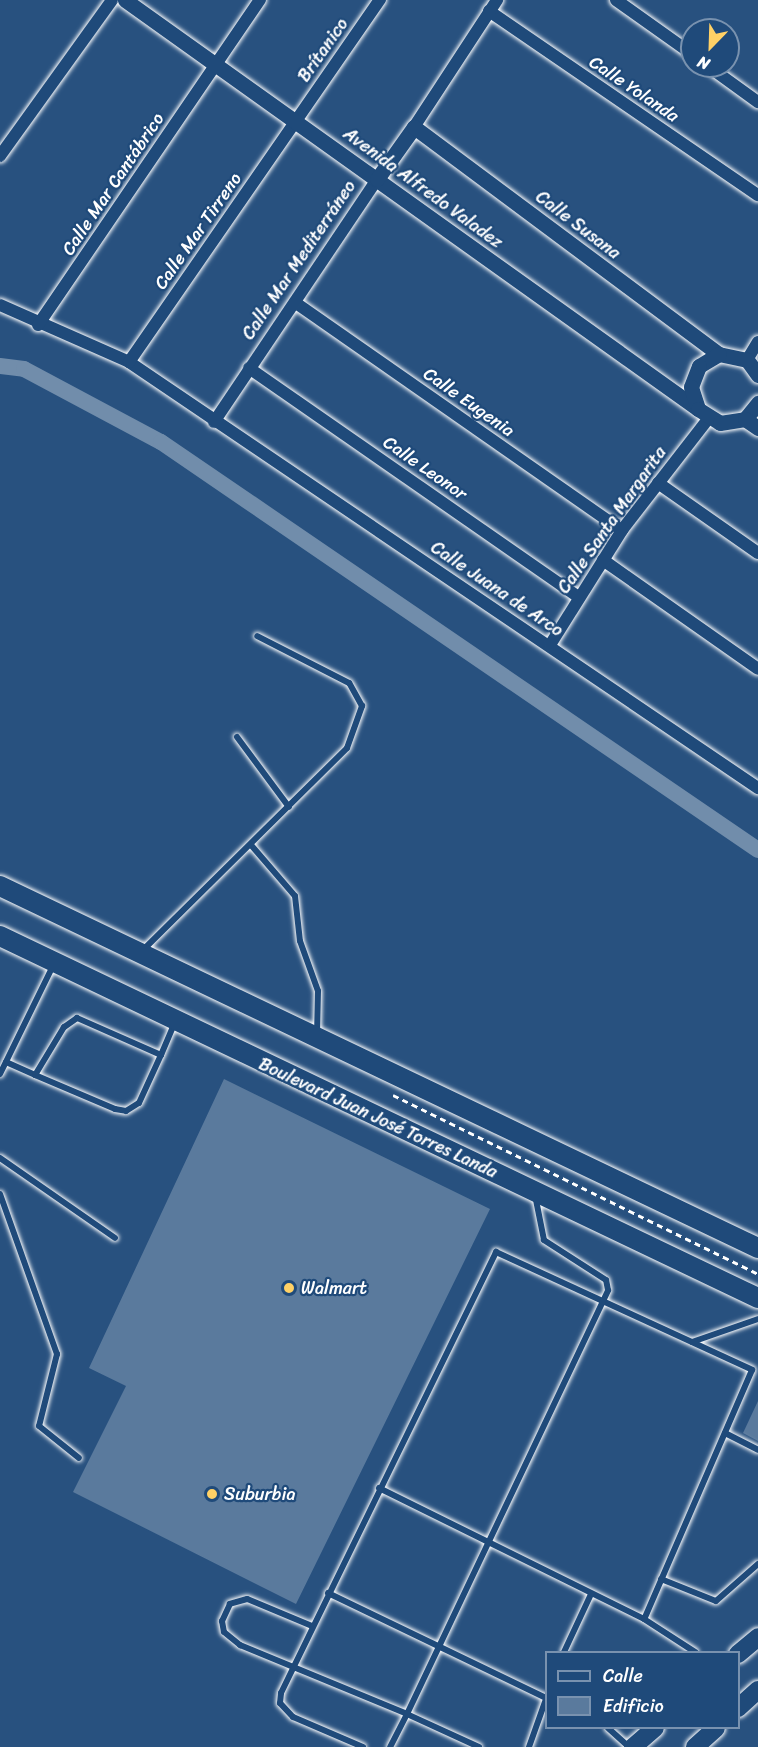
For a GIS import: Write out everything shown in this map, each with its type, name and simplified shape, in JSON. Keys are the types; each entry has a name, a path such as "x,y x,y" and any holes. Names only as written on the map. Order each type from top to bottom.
{"main road":[{"path":"0,886 316,1041 758,1248"},
{"name":"Boulevard Juan José Torres Landa","path":"0,936 175,1022 758,1298"},
{"path":"740,1652 758,1637"},
{"path":"740,1704 758,1690"},
{"path":"631,1747 654,1729"},
{"path":"694,1747 715,1729"}],"street":[{"path":"0,156 112,0"},
{"name":"Avenida Alfredo Valadez","path":"125,0 218,63 703,414"},
{"name":"Calle Mar Cantábrico","path":"38,325 260,0"},
{"name":"Brítanico","path":"296,121 380,0"},
{"name":"Calle Mar Mediterráneo","path":"214,422 249,368 296,303 497,0"},
{"path":"616,0 680,45"},
{"name":"Calle Yolanda","path":"489,11 758,195"},
{"path":"725,78 758,102"},
{"name":"Calle Mar Tirreno","path":"129,362 296,121"},
{"name":"Calle Susana","path":"414,127 719,354"},
{"name":"Calle Eugenia","path":"296,303 622,530"},
{"name":"Calle Juana de Arco","path":"2,308 129,362 214,422 550,645 758,788"},
{"path":"747,360 758,342"},
{"path":"758,375 747,360 719,354 693,376 703,414 733,423 744,419 758,403"},
{"name":"Calle Leonor","path":"249,368 579,597"},
{"name":"Calle Santa Margarita","path":"550,645 622,530 658,483 703,414"},
{"path":"744,419 758,428"},
{"path":"658,483 758,553"},
{"path":"603,560 758,669"}],"lane":[{"path":"138,955 347,748 362,706 349,683 257,636"},
{"path":"237,737 289,807"},
{"path":"251,845 295,896 300,941 318,991 316,1041"},
{"path":"0,1074 55,963"},
{"path":"35,1075 64,1027 76,1018 161,1055"},
{"path":"6,1062 126,1111 139,1103 175,1022"},
{"path":"0,1158 115,1238"},
{"path":"390,1747 436,1646 605,1301 606,1280 544,1240 534,1192"},
{"path":"0,1194 57,1354 39,1426 79,1458"},
{"path":"363,1747 285,1711 281,1694 491,1255 502,1253 752,1370 644,1619"},
{"path":"692,1343 758,1319"},
{"path":"725,1433 758,1450"},
{"path":"379,1488 644,1619 692,1651"},
{"path":"661,1579 716,1601 758,1564"},
{"path":"328,1593 545,1699"},
{"path":"565,1651 591,1594"},
{"path":"312,1626 247,1599 238,1599 225,1611 224,1632 230,1638 479,1747"},
{"path":"529,1747 545,1702"},
{"path":"609,1729 631,1747"}],"path":[{"path":"510,1181 529,1140"}],"building":[{"name":"Walmart","path":"224,1079 490,1209 296,1604 73,1492 126,1386 89,1368"},
{"path":"758,1401 758,1441 743,1433"}],"waterway":[{"path":"0,366 24,369 161,442 758,850"}],"place":[{"name":"Walmart","path":"289,1288"},
{"name":"Suburbia","path":"212,1494"}]}
